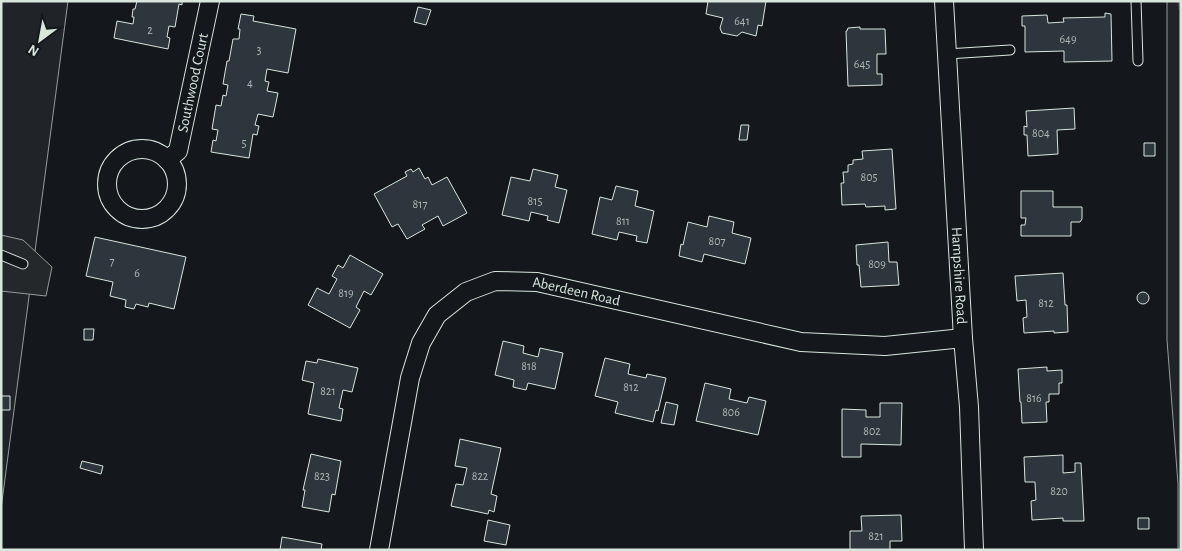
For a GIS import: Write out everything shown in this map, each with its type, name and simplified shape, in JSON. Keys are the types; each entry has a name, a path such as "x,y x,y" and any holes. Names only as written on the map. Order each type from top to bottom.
{"street":[{"name":"Southwood Court","path":"167,160 178,151 210,1"},
{"name":"Hampshire Road","path":"944,1 963,338 969,407 974,550"},
{"name":"Aberdeen Road","path":"379,550 410,378 421,344 437,315 466,292 495,281 537,282 801,342 885,346 963,338"}],"lane":[{"path":"1136,1 1138,61"},
{"path":"947,54 1010,50"},
{"path":"1,255 23,264"}],"shaded area":[{"path":"1,1 68,1 1,509"},
{"path":"1167,1 1181,1 1181,550 1178,550 1178,484 1167,340"},
{"path":"1,235 23,240 52,267 46,296 1,291"}],"building":[{"path":"137,1 182,1 182,5 179,4 175,27 169,26 167,37 170,38 168,49 114,38 117,21 133,24 133,9 135,9"},
{"path":"708,1 766,1 762,26 758,25 756,36 742,32 737,36 722,33 720,28 723,18 706,14"},
{"path":"418,7 431,10 426,25 414,22"},
{"path":"1105,13 1111,14 1112,61 1064,62 1064,51 1025,52 1025,26 1022,26 1022,16 1047,15 1048,23 1064,22 1063,18 1105,17"},
{"path":"241,14 254,16 253,21 296,29 288,73 267,69 265,81 269,82 267,91 278,93 273,117 258,114 255,125 259,126 257,135 253,134 249,158 211,152 213,140 216,141 218,130 212,129 216,105 221,106 223,95 226,96 228,85 223,84 227,61 229,61 233,39 239,39 240,29 238,29"},
{"path":"860,27 860,29 885,29 886,54 877,54 877,74 882,74 882,85 848,86 846,31 848,28"},
{"path":"1074,108 1075,129 1057,130 1058,154 1028,156 1027,135 1024,135 1024,126 1027,127 1026,111"},
{"path":"741,125 749,125 747,140 739,140"},
{"path":"1144,143 1155,143 1155,156 1144,156"},
{"path":"892,149 896,209 885,210 885,206 866,207 865,204 842,205 841,183 844,183 843,172 848,172 848,165 853,164 853,160 863,159 862,151"},
{"path":"419,168 425,179 428,177 432,185 447,177 467,213 443,226 438,216 422,225 425,229 407,239 398,224 392,227 374,194 407,176 405,172 411,169 413,172"},
{"path":"533,169 558,175 555,187 567,190 559,223 547,220 548,216 531,212 529,221 502,215 511,177 530,181"},
{"path":"616,186 638,191 635,206 654,211 647,243 636,241 637,236 619,232 617,240 592,234 600,197 612,200"},
{"path":"1021,191 1053,191 1053,207 1082,207 1082,219 1080,222 1071,222 1071,236 1021,236 1021,225 1025,225 1026,218 1021,218"},
{"path":"709,216 734,222 732,233 751,238 745,264 704,254 702,262 679,256 688,222 707,227"},
{"path":"95,237 186,257 174,309 149,303 148,307 136,304 134,309 125,307 126,300 110,296 113,282 86,276"},
{"path":"888,242 889,262 897,262 899,285 861,287 856,245"},
{"path":"350,255 383,274 371,295 364,291 356,307 360,310 350,328 308,305 317,288 329,294 337,279 332,276 338,265 343,268"},
{"path":"1063,273 1068,332 1024,333 1023,318 1027,317 1026,300 1017,301 1015,276"},
{"path":"1141,292 1145,292 1149,298 1145,304 1141,304 1137,300 1137,296"},
{"path":"84,329 94,329 93,340 84,340"},
{"path":"503,341 524,346 523,353 538,357 540,348 563,353 555,389 528,383 526,390 513,387 514,380 495,375"},
{"path":"605,358 630,364 628,374 646,378 647,374 666,378 658,411 656,410 653,422 615,413 618,402 595,396"},
{"path":"318,359 358,368 352,392 343,390 339,408 343,409 341,421 308,414 314,383 302,380 306,361 317,363"},
{"path":"1047,367 1047,371 1062,370 1062,383 1059,383 1059,394 1049,394 1049,402 1046,402 1047,422 1022,423 1018,369"},
{"path":"705,383 731,389 729,399 747,403 749,397 766,401 758,435 696,421"},
{"path":"1,396 10,396 10,410 1,410"},
{"path":"666,402 678,405 674,425 661,423"},
{"path":"880,403 902,403 901,445 861,444 861,457 842,457 842,409 866,410 866,417 880,417"},
{"path":"460,439 501,448 491,494 497,496 494,512 489,510 488,514 451,506 456,484 463,485 467,468 455,466"},
{"path":"311,454 341,461 335,495 332,494 329,512 302,507 305,490 303,490"},
{"path":"1063,455 1063,473 1075,472 1075,463 1081,463 1084,521 1063,521 1063,518 1032,520 1031,501 1036,500 1035,482 1025,482 1024,457"},
{"path":"82,461 103,466 101,474 80,468"},
{"path":"901,515 902,541 890,541 890,550 850,550 850,531 862,531 861,516"},
{"path":"1138,518 1149,518 1149,529 1138,529"},
{"path":"488,520 510,525 506,545 484,541"},
{"path":"282,537 322,544 321,550 280,550"}],"waterway":[{"path":"1180,1 1181,8"}]}
